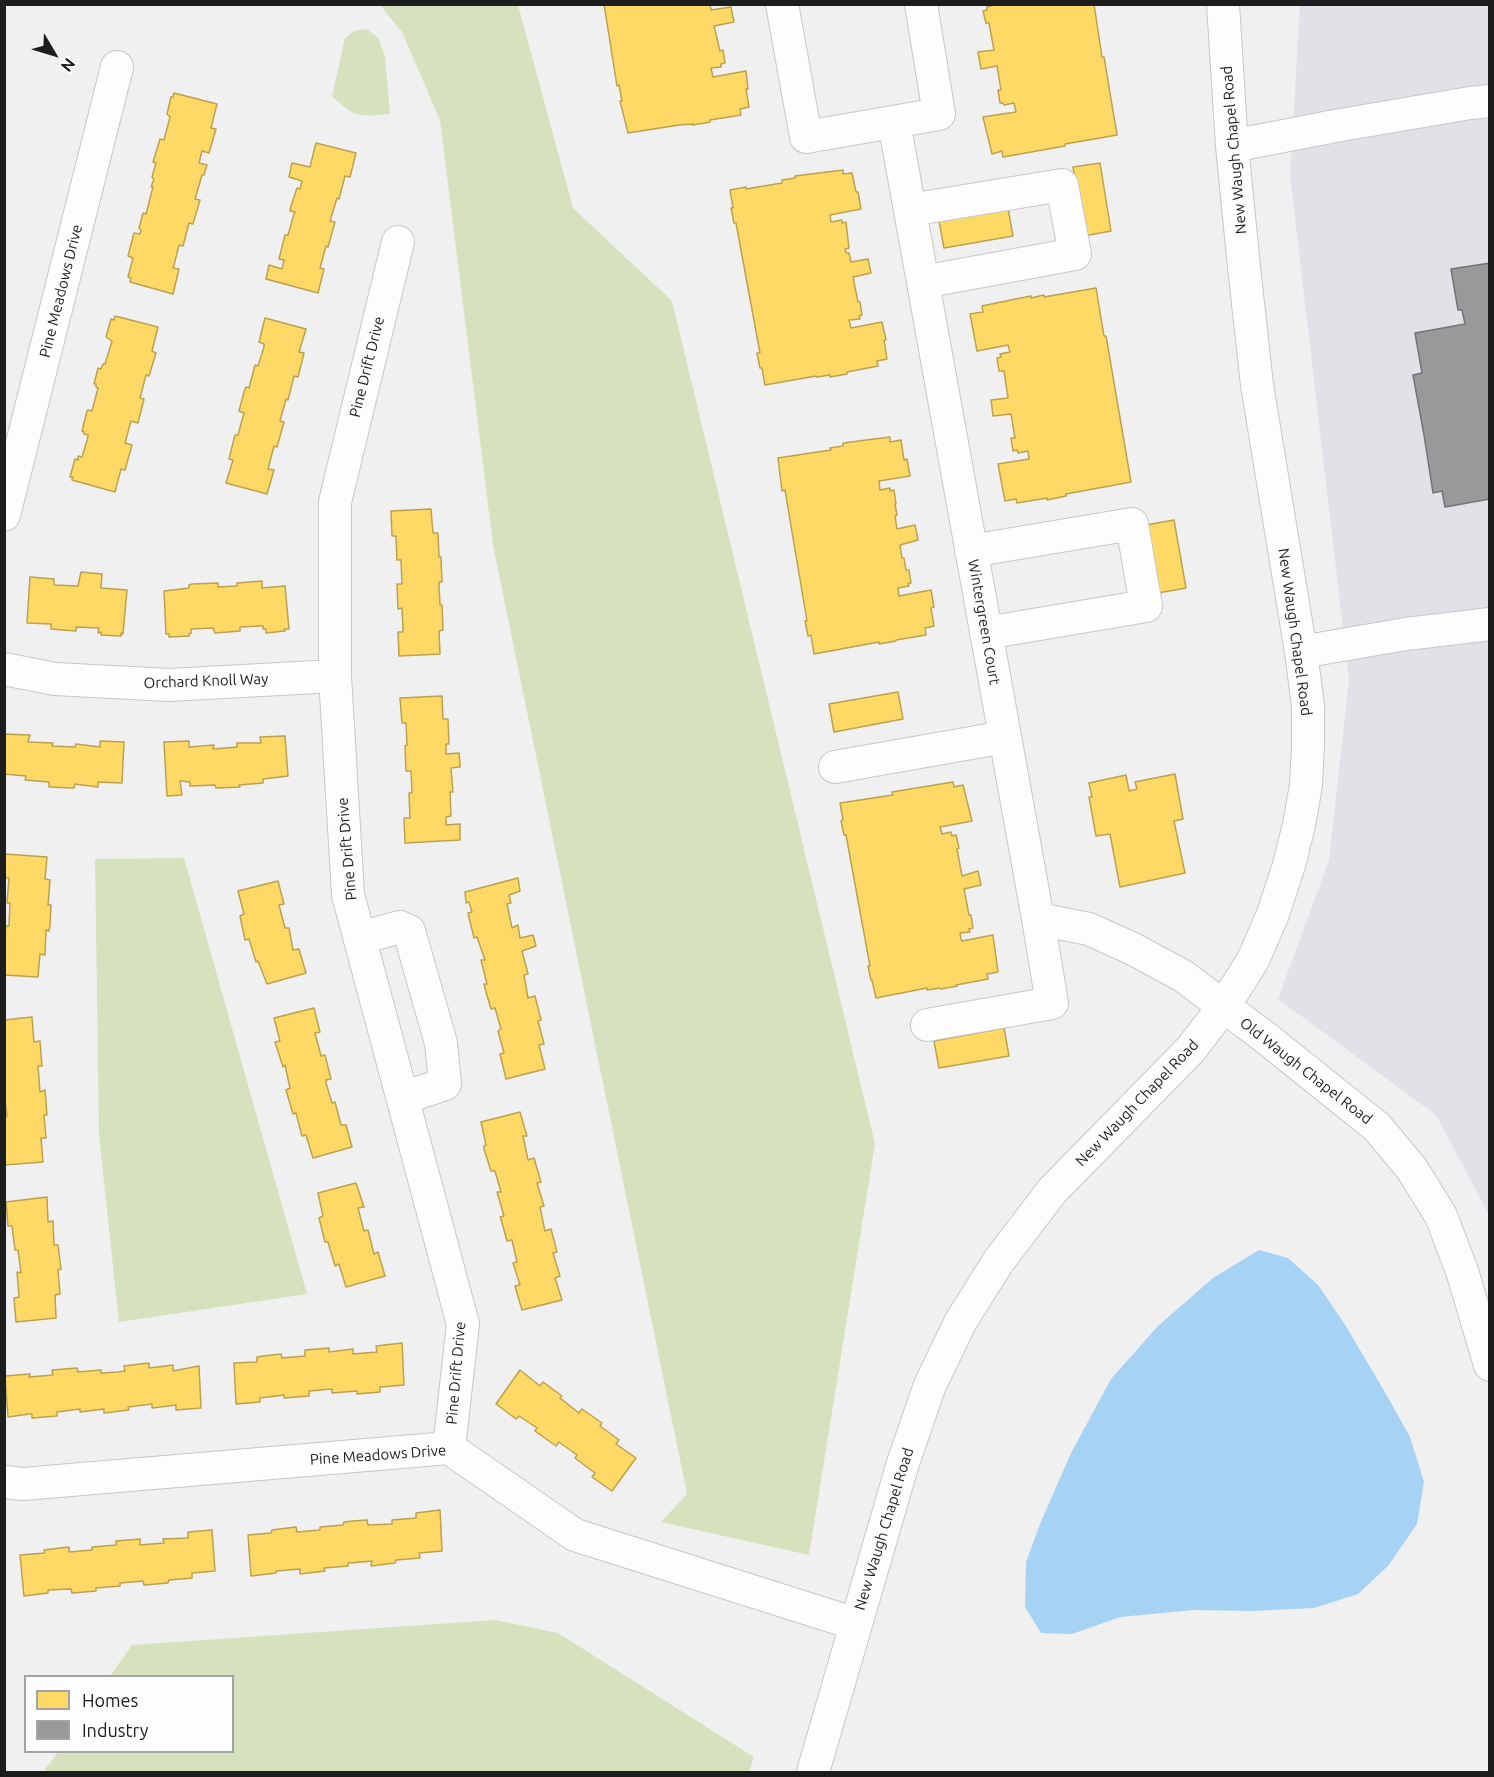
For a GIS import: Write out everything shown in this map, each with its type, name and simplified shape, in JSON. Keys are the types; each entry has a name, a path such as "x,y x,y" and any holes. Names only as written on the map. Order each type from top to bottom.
{"street":[{"path":"782,4 806,137 939,114 921,4"},
{"name":"New Waugh Chapel Road","path":"813,1773 903,1463 930,1385 961,1322 998,1263 1052,1191 1191,1049 1224,1006 1253,960 1273,914 1299,825 1306,785 1308,706 1257,385 1232,146 1223,4"},
{"name":"Pine Meadows Drive","path":"4,515 117,68"},
{"path":"1232,146 1335,126 1490,101"},
{"name":"Wintergreen Court","path":"894,122 1052,1002 927,1025"},
{"path":"910,210 1062,185 1069,220 1075,254 923,282"},
{"name":"Pine Drift Drive","path":"398,242 334,502 336,676 348,895 463,1324 449,1448"},
{"path":"972,551 1132,524 1146,606 986,633"},
{"path":"1301,652 1406,634 1490,624"},
{"name":"Orchard Knoll Way","path":"4,669 55,679 169,685 336,676"},
{"path":"835,767 1005,737"},
{"path":"1038,919 1089,929 1133,949 1183,976 1224,1006"},
{"path":"360,938 400,927 409,932 441,1043 445,1084 403,1098"},
{"name":"Old Waugh Chapel Road","path":"1224,1006 1377,1127 1412,1169 1441,1216 1462,1271 1490,1365"},
{"name":"Pine Meadows Drive","path":"4,1482 22,1484 449,1448 575,1535 856,1624"}],"shaded area":[{"path":"1300,5 1489,5 1489,1215 1436,1115 1278,999 1329,860 1349,680 1290,175"}],"green space":[{"path":"380,5 518,5 573,208 672,301 875,1144 809,1555 661,1522 687,1494 493,545 440,120 402,32"},
{"path":"367,29 378,38 385,56 390,114 371,116 358,114 346,109 332,96 345,38 354,31"},
{"path":"184,858 307,1294 119,1322 99,1136 95,859"},
{"path":"495,1620 558,1633 754,1757 749,1772 43,1772 57,1753 234,1753 234,1675 111,1675 132,1645"}],"water":[{"path":"1259,1250 1288,1258 1318,1285 1344,1323 1386,1394 1410,1437 1424,1482 1417,1524 1388,1566 1358,1594 1314,1608 1252,1611 1194,1610 1120,1617 1072,1634 1041,1633 1025,1607 1026,1562 1071,1453 1111,1379 1158,1326 1213,1278"}],"building: Homes":[{"path":"604,4 710,4 711,10 731,7 734,22 714,26 725,63 721,64 721,67 711,68 713,77 746,71 749,107 740,109 741,115 710,120 710,122 628,133 620,101 622,101 619,85 617,86"},
{"path":"996,4 1094,4 1117,135 1003,157 1002,151 992,154 983,117 1016,112 1014,103 1004,105 1000,103 998,90 1001,90 997,66 981,69 978,52 994,50 989,23 986,23 983,11"},
{"path":"174,93 217,104 211,128 216,129 209,153 202,151 199,163 207,165 195,199 200,200 193,224 189,223 183,246 179,245 173,268 179,269 173,294 130,282 131,278 128,277 133,258 128,256 134,233 140,234 139,228 143,213 146,214 153,187 151,187 154,179 152,177 156,163 153,162 160,139 164,140 170,117 167,114"},
{"path":"316,143 356,153 350,177 345,176 330,221 335,222 320,268 324,269 318,293 266,279 269,265 282,269 284,260 279,259 285,235 288,235 295,212 290,211 291,206 302,181 289,177 292,163 310,167"},
{"path":"1100,163 1111,231 1084,236 1073,167"},
{"path":"843,170 843,174 852,173 861,209 830,215 831,222 842,220 842,223 846,222 849,248 845,249 846,253 849,253 851,262 868,259 871,273 853,277 862,315 859,316 860,319 849,320 851,328 882,322 887,359 877,361 878,366 847,372 847,374 830,377 830,375 816,376 765,385 757,353 760,353 736,223 734,223 731,208 733,208 730,190 782,183 782,180 795,178 795,176"},
{"path":"1008,208 1013,236 944,248 939,221"},
{"path":"1096,288 1131,482 1066,494 1066,496 1047,500 1047,498 1017,503 1016,499 1005,501 998,464 1029,459 1028,451 1018,453 1017,450 1013,451 1011,438 1015,438 1011,414 993,416 991,400 1008,398 1004,371 999,371 997,358 1001,357 1000,354 1010,352 1008,345 977,351 970,314 983,312 982,306 1011,300"},
{"path":"115,316 158,327 152,351 156,353 149,376 146,375 140,398 144,399 138,423 131,421 125,443 132,445 125,470 121,469 115,492 72,480 73,477 70,477 75,459 78,460 78,456 82,457 88,437 82,431 87,411 92,411 98,388 94,384 98,368 101,369 105,364 110,348 112,341 106,337 111,319 114,320"},
{"path":"265,318 306,329 299,352 304,353 298,377 294,376 288,400 286,399 280,421 284,422 268,469 274,470 267,494 226,483 233,460 229,459 235,435 238,435 244,413 239,411 244,392 246,387 249,388 255,365 258,366 264,347 264,344 259,342"},
{"path":"890,437 890,442 901,440 904,460 907,459 910,476 879,481 880,490 890,488 890,491 894,490 897,529 915,525 918,540 900,545 911,583 908,583 909,586 898,588 899,596 931,590 934,626 925,628 926,635 814,654 811,635 808,636 805,621 807,621 785,490 782,491 778,458 831,450 830,448 843,446 843,443"},
{"path":"431,509 433,533 438,533 439,557 441,557 442,582 439,582 439,585 443,630 439,631 440,654 399,656 398,632 403,632 402,608 398,609 397,584 402,584 401,560 397,560 396,536 392,536 391,511"},
{"path":"1174,520 1186,588 1158,593 1146,525"},
{"path":"81,572 102,574 101,588 127,590 121,636 101,635 101,632 98,633 99,628 76,627 76,631 51,629 51,624 27,623 30,577 54,579 54,585 78,586"},
{"path":"262,581 262,588 285,586 289,629 266,633 266,629 261,626 240,627 240,631 215,633 213,628 191,629 189,636 169,637 169,634 166,634 164,591 189,588 192,584 218,583 218,587"},
{"path":"898,692 903,719 834,732 829,704"},
{"path":"442,696 443,719 448,719 449,744 446,744 446,754 459,753 460,763 460,767 451,768 453,792 450,792 451,816 446,817 446,825 460,824 460,840 405,843 404,818 410,818 409,793 412,793 411,771 406,771 406,723 402,723 400,698"},
{"path":"5,734 30,735 28,742 53,743 52,746 75,747 76,744 100,747 100,741 124,742 122,783 98,782 98,787 75,784 74,788 49,787 49,782 25,780 26,776 4,774"},
{"path":"285,736 288,776 263,779 263,783 239,785 240,787 190,786 190,782 180,781 182,795 167,796 164,742 189,741 189,747 214,745 213,749 237,747 237,743 261,743 260,737"},
{"path":"1175,774 1183,819 1174,821 1185,873 1120,887 1110,834 1096,836 1089,797 1092,797 1089,783 1126,775 1129,791 1137,789 1135,782"},
{"path":"953,782 954,787 963,785 972,821 940,827 942,834 951,832 952,836 956,835 962,876 978,871 981,885 964,889 973,928 969,929 970,932 960,933 961,939 962,941 993,935 998,972 987,974 988,979 957,986 927,990 927,988 876,998 868,966 870,966 846,835 844,835 841,821 843,820 840,803 893,795 892,792"},
{"path":"5,854 47,857 45,879 50,880 48,905 51,905 50,926 49,931 46,930 45,955 40,954 38,977 4,975 4,940 6,926 9,926 10,903 7,903 9,878 4,878"},
{"path":"518,878 520,891 509,895 511,903 507,904 512,928 518,925 520,938 533,935 536,946 522,951 528,974 524,975 528,998 535,996 541,1020 538,1021 544,1044 539,1045 545,1069 506,1079 500,1054 504,1053 498,1031 501,1029 495,1008 491,1009 486,992 484,984 487,984 481,960 485,960 477,937 474,938 468,913 472,912 469,902 466,903 465,892"},
{"path":"278,881 284,904 279,905 285,928 289,928 293,950 299,949 306,973 267,984 258,961 256,962 249,939 245,940 240,916 244,914 238,891"},
{"path":"314,1008 320,1032 315,1033 321,1056 325,1055 331,1079 326,1080 326,1083 332,1103 335,1102 341,1125 346,1125 352,1147 313,1158 306,1135 302,1136 296,1113 293,1114 286,1090 290,1088 285,1065 283,1067 275,1042 280,1041 274,1018"},
{"path":"32,1017 34,1042 40,1041 42,1066 38,1066 40,1092 45,1090 47,1115 44,1115 46,1138 41,1138 43,1162 4,1165 4,1117 7,1116 4,1093 4,1020"},
{"path":"1004,1028 1009,1056 939,1068 934,1041"},
{"path":"520,1112 527,1136 523,1136 528,1160 534,1158 541,1182 537,1183 544,1206 540,1207 545,1231 551,1229 557,1252 553,1253 560,1276 555,1278 562,1300 522,1310 515,1286 520,1285 513,1263 517,1262 512,1240 507,1241 500,1217 504,1216 497,1192 501,1192 495,1171 491,1171 484,1149 486,1145 481,1122"},
{"path":"356,1183 364,1207 358,1208 364,1231 368,1230 374,1254 378,1252 385,1276 346,1287 339,1264 335,1266 328,1242 325,1242 319,1218 323,1216 318,1193"},
{"path":"47,1197 48,1222 53,1221 54,1245 58,1245 61,1269 58,1270 60,1294 55,1295 56,1318 16,1322 14,1298 19,1297 17,1272 21,1273 12,1226 8,1226 6,1202"},
{"path":"402,1343 404,1385 380,1387 380,1392 357,1394 357,1391 332,1393 332,1389 309,1391 309,1396 284,1398 284,1395 260,1398 260,1402 236,1404 234,1363 257,1362 257,1357 281,1354 282,1358 305,1356 305,1350 329,1348 329,1352 353,1349 353,1354 377,1352 376,1346"},
{"path":"149,1363 149,1368 173,1365 173,1371 199,1366 201,1408 176,1410 176,1405 152,1408 152,1404 104,1413 104,1409 80,1412 80,1409 57,1412 57,1416 32,1418 32,1414 29,1414 8,1417 5,1376 53,1375 52,1370 77,1368 78,1372 101,1370 101,1373 118,1372 125,1371 124,1366"},
{"path":"520,1370 540,1386 543,1382 579,1413 582,1409 602,1423 600,1426 619,1440 616,1444 636,1458 612,1491 592,1477 595,1473 575,1458 577,1455 559,1442 556,1446 535,1431 537,1428 519,1416 516,1419 496,1404"},
{"path":"440,1510 442,1551 419,1553 420,1558 396,1560 395,1563 371,1566 372,1561 348,1563 348,1566 324,1568 325,1571 300,1574 300,1569 251,1576 248,1535 271,1533 272,1530 296,1527 297,1532 320,1530 320,1527 343,1525 344,1522 353,1521 367,1520 368,1525 392,1524 392,1520 416,1518 416,1513"},
{"path":"212,1530 215,1571 192,1573 192,1578 169,1580 168,1583 144,1585 143,1581 120,1583 120,1586 96,1588 96,1591 72,1593 71,1589 48,1590 48,1593 24,1596 20,1555 45,1553 44,1550 69,1547 69,1552 92,1550 92,1547 116,1545 116,1541 140,1539 140,1545 164,1543 163,1539 188,1538 188,1532"}],"building: Industry":[{"path":"1490,263 1490,499 1445,507 1442,491 1433,493 1413,375 1422,373 1415,333 1465,324 1462,310 1458,310 1451,269"}]}
